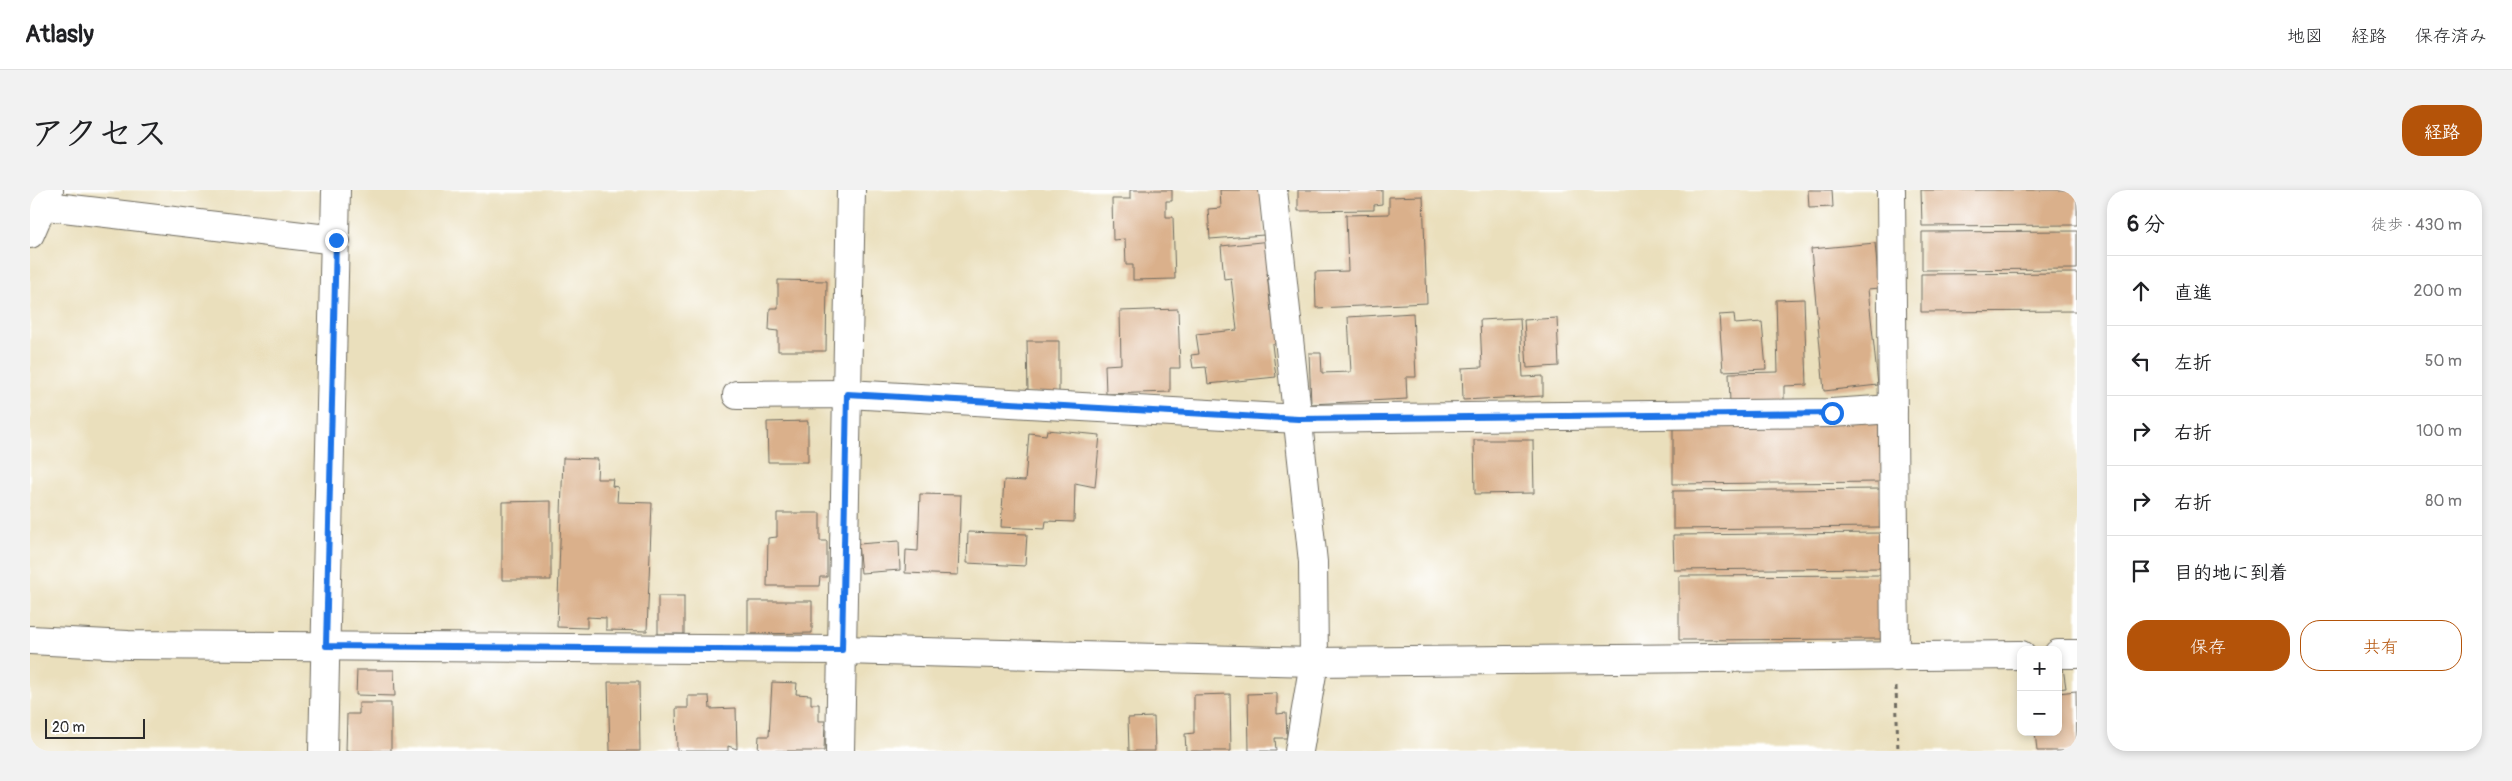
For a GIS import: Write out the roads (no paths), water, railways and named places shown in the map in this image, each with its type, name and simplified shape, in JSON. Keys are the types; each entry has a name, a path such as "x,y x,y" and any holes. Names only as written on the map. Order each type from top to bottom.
{"street":[{"path":"323,751 336,190"},
{"path":"840,751 851,190"},
{"path":"1273,190 1314,562 1314,662 1299,751"},
{"path":"1891,190 1895,657"},
{"path":"30,234 40,200 336,240"},
{"path":"737,395 847,394 1298,419 1832,413 1893,410"},
{"path":"30,640 128,645 842,650 1314,662 2017,655"},
{"path":"2062,654 2077,654"}]}
